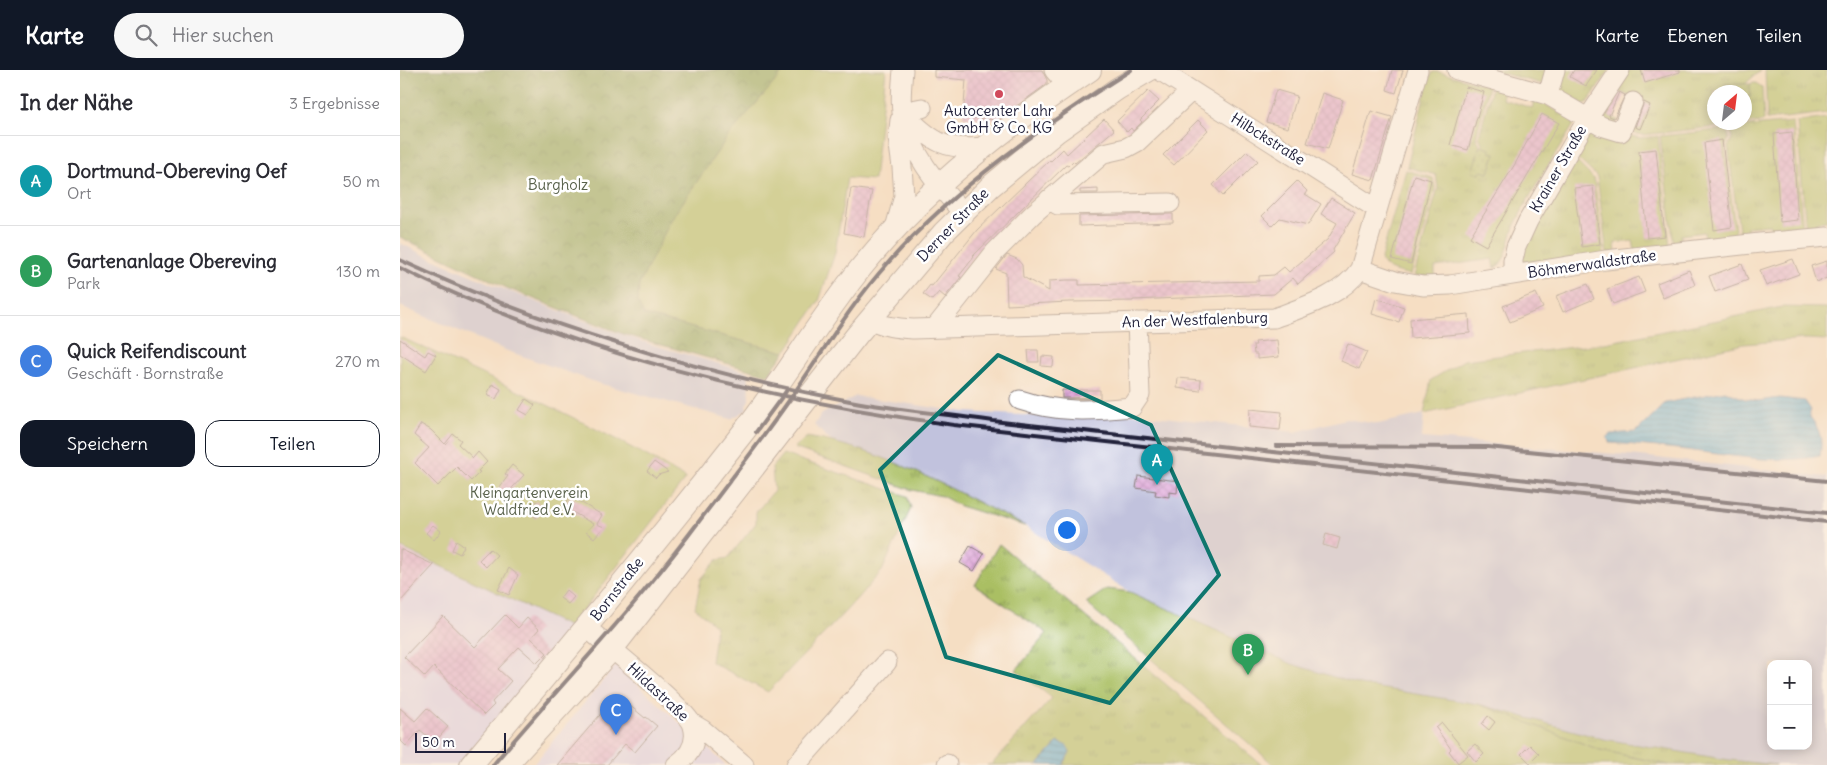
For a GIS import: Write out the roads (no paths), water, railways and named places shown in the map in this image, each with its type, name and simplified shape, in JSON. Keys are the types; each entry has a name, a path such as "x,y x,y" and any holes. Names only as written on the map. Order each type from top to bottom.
{"main road":[{"path":"895,228 939,185 985,147 1061,78 1090,70"},
{"name":"Derner Straße","path":"612,649 870,319 963,213 991,186 1056,132 1117,89 1149,70"},
{"name":"Bornstraße","path":"471,765 587,628 759,410 859,270 895,228"},
{"path":"506,765 612,649"}],"street":[{"path":"895,228 904,196 898,138 902,112 903,70"},
{"name":"Hilbckstraße","path":"1159,70 1377,209"},
{"path":"1360,269 1418,70"},
{"path":"1457,70 1548,95 1601,126 1621,132 1633,102"},
{"path":"1548,95 1555,70"},
{"name":"Krainer Straße","path":"1514,274 1513,260 1516,246 1528,221 1588,118 1620,70"},
{"path":"935,328 995,252 1049,200 1104,153 1126,148 1137,142 1191,91"},
{"path":"902,112 922,108"},
{"path":"902,112 932,138 942,144 965,149 985,147"},
{"path":"902,112 912,144 939,185 963,213"},
{"path":"1049,200 1058,205 1170,203"},
{"name":"Böhmerwaldstraße","path":"1360,269 1395,281 1423,286 1450,285 1606,260 1827,237"},
{"name":"An der Westfalenburg","path":"870,319 895,328 935,328 1274,318 1308,306 1331,293 1356,275 1360,269"},
{"path":"1020,400 1046,408 1078,411 1132,406 1140,395 1137,322"},
{"name":"Hildastraße","path":"587,628 670,700 693,724 693,747 684,760 676,765"},
{"path":"796,765 887,662"},
{"path":"693,724 704,730 744,765"}],"water":[{"path":"1725,391 1745,399 1758,401 1780,398 1805,401 1811,410 1809,416 1820,434 1820,456 1775,460 1746,458 1610,443 1607,438 1610,434 1636,432 1665,403"},
{"path":"1058,742 1067,746 1070,752 1063,765 1038,765"}],"railway":[{"path":"493,765 665,566 764,436 848,313 888,263 914,235 972,182 1034,134 1131,70"},
{"path":"400,260 508,306 620,344 678,361 793,390 868,404 993,421 1827,513"},
{"path":"400,268 465,298 601,348 671,369 742,386 884,415 954,425 1827,522"},
{"path":"756,432 787,390"},
{"path":"1276,446 1488,447 1827,481"}],"place":[{"name":"Autocenter Lahr GmbH & Co. KG","path":"999,94"},
{"name":"Dortmund-Obereving Oef","path":"1157,485"},
{"name":"Gartenanlage Obereving","path":"1248,675"},
{"name":"Quick Reifendiscount","path":"616,735"}],"park label":[{"name":"Burgholz","path":"558,185"},
{"name":"Kleingartenverein Waldfried e.V.","path":"529,502"}]}
